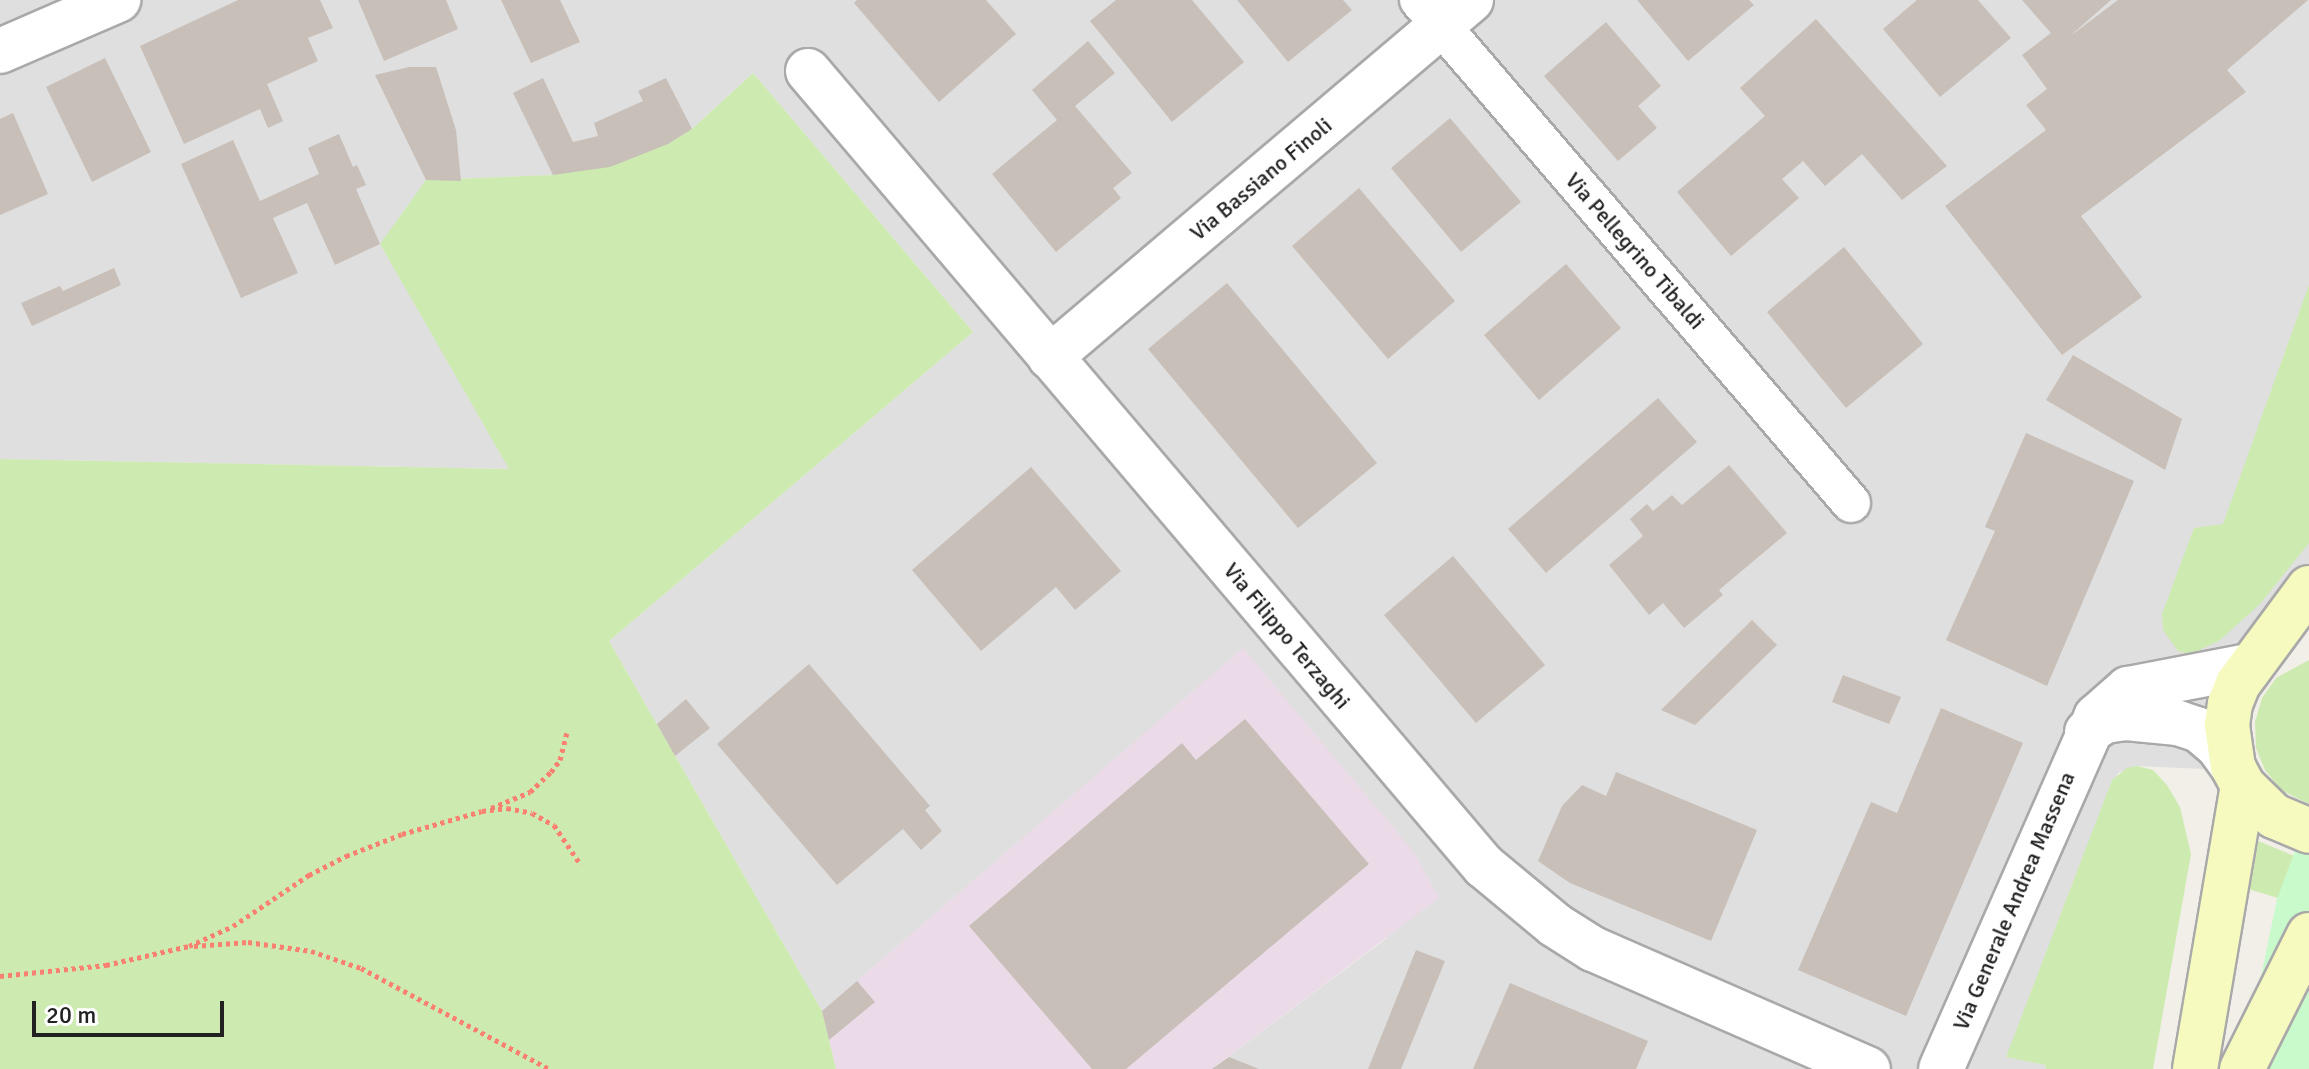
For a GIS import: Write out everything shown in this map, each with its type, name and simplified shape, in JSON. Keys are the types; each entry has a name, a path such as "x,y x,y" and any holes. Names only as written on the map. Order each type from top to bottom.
{"street":[{"path":"0,51 118,0"},
{"name":"Via Bassiano Finoli","path":"1050,357 1444,8"},
{"name":"Via Filippo Terzaghi","path":"808,71 1484,866 1517,896 1593,949 1868,1069"},
{"path":"2195,1069 2238,777 2227,725 2230,704 2257,658 2309,588"},
{"name":"Via Generale Andrea Massena","path":"1941,1069 2096,717 2128,689 2257,658 2283,639 2309,630"},
{"path":"2087,732 2105,721 2126,718 2178,723 2199,730 2218,746 2238,777 2274,816 2309,831"},
{"path":"2242,1069 2309,935"}],"lane":[{"name":"Via Pellegrino Tibaldi","path":"1444,8 1851,503"}],"path":[{"path":"189,946 233,926 309,875 346,856 530,792 560,760 567,732"},
{"path":"482,811 507,808 532,813 554,825 581,865"},
{"path":"0,976 106,965 189,946 248,942 311,951 361,968 549,1069"}],"shaded area":[{"path":"0,0 2309,0 2309,575 2246,660 2228,770 2137,766 2118,773 2007,1057 2045,1065 2046,1069 1212,1069 1387,938 1243,649 822,1011 609,641 973,332 753,73 692,129 668,144 553,175 426,180 510,469 0,459"},
{"path":"1243,648 1414,852 1439,898 1212,1069 836,1069 822,1011"}],"green space":[{"path":"753,73 973,332 609,641 822,1011 836,1069 0,1069 0,459 509,469 380,244 426,180 553,175 668,144 692,129"},
{"path":"2309,285 2309,543 2260,604 2219,641 2191,654 2178,651 2163,630 2162,614 2194,528 2223,524"},
{"path":"2309,660 2309,804 2281,790 2265,770 2256,748 2255,722 2262,698 2276,678"},
{"path":"2137,766 2153,770 2167,785 2180,807 2191,854 2153,1069 2046,1069 2045,1065 2006,1057 2112,780 2127,768"},
{"path":"2309,813 2309,1069 2242,1069 2277,899"},
{"path":"2256,840 2309,862 2298,904 2245,888"}],"building":[{"path":"238,0 320,0 333,28 308,38 318,61 267,84 283,121 268,128 260,109 184,144 140,46"},
{"path":"358,0 446,0 458,29 384,61"},
{"path":"501,0 560,0 580,42 531,63"},
{"path":"857,0 986,0 1016,34 939,102 854,3"},
{"path":"1116,0 1192,0 1244,62 1172,122 1090,21"},
{"path":"1237,0 1343,0 1352,10 1288,62"},
{"path":"1637,0 1749,0 1754,5 1688,61"},
{"path":"1917,0 1978,0 2011,38 1940,97 1883,29"},
{"path":"2022,0 2111,0 2069,37 2118,0 2308,0 2227,70 2246,92 2081,216 2142,297 2062,355 1945,206 2046,130 2026,105 2047,89 2022,55 2051,33"},
{"path":"1816,19 1947,166 1902,200 1862,154 1825,186 1803,161 1782,179 1799,198 1731,256 1677,192 1765,116 1740,88"},
{"path":"1606,22 1661,86 1638,106 1657,128 1618,161 1544,76"},
{"path":"1088,41 1115,73 1075,106 1132,173 1113,188 1121,198 1056,252 992,174 1057,120 1032,90"},
{"path":"105,58 151,152 92,182 46,87"},
{"path":"409,67 436,67 456,130 461,181 426,180 375,75"},
{"path":"543,78 573,142 598,136 594,123 643,101 638,91 666,78 692,129 668,144 610,167 553,175 513,93"},
{"path":"13,113 48,194 0,215 0,119"},
{"path":"1450,118 1521,202 1461,252 1391,168"},
{"path":"339,134 353,167 357,165 366,185 356,189 380,244 335,265 307,203 273,218 298,273 241,298 181,164 233,140 260,201 319,174 308,148"},
{"path":"1359,188 1455,301 1388,359 1292,246"},
{"path":"1844,247 1923,344 1846,408 1767,312"},
{"path":"1566,264 1621,328 1539,400 1484,335"},
{"path":"114,268 121,285 32,326 21,303 60,286 63,291"},
{"path":"1227,283 1377,463 1298,528 1148,349"},
{"path":"2073,355 2182,419 2165,470 2046,400"},
{"path":"1658,398 1697,442 1546,573 1508,529"},
{"path":"2026,433 2134,481 2047,686 1946,640 1995,531 1985,527"},
{"path":"1729,465 1787,533 1719,590 1723,595 1684,628 1663,603 1649,615 1609,565 1643,536 1630,519 1647,504 1653,511 1672,495 1682,505"},
{"path":"1031,467 1121,571 1075,610 1056,587 981,651 912,570"},
{"path":"1453,556 1545,665 1476,723 1384,615"},
{"path":"1752,620 1777,645 1695,725 1661,710"},
{"path":"809,664 930,806 925,810 942,831 921,850 903,829 837,885 717,744"},
{"path":"1843,675 1901,697 1889,724 1832,702"},
{"path":"686,699 710,728 675,756 657,724"},
{"path":"1941,708 2023,743 1906,1016 1798,970 1871,802 1897,813"},
{"path":"1245,719 1369,864 1126,1069 1092,1069 969,926 1182,743 1196,760"},
{"path":"1616,772 1757,830 1711,941 1570,883 1538,861 1562,806 1582,785 1606,796"},
{"path":"1416,950 1445,961 1401,1069 1368,1069"},
{"path":"857,981 875,1002 829,1040 822,1011"},
{"path":"1510,983 1648,1041 1636,1069 1473,1069"},
{"path":"1229,1057 1259,1069 1212,1069"}]}
